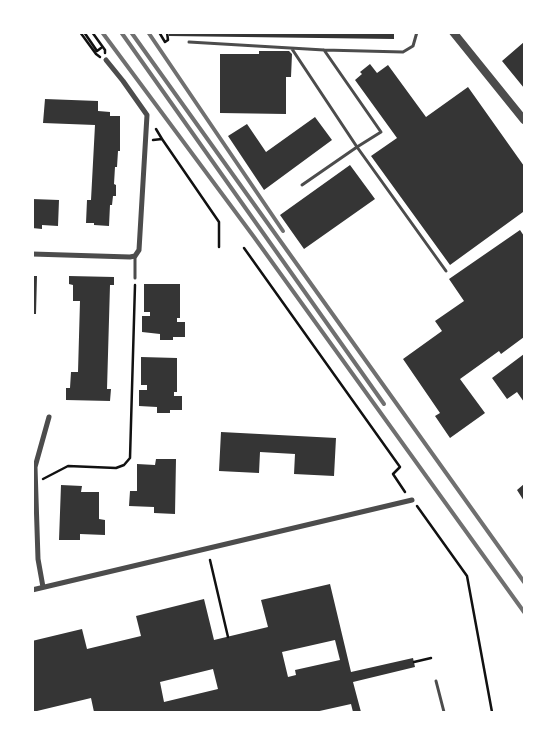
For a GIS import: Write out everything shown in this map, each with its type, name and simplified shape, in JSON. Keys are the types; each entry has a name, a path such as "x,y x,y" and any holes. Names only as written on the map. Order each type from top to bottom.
{"street":[{"path":"452,32 524,120"},
{"path":"32,254 120,258 135,256 139,250 147,115 106,60"},
{"path":"43,587 38,559 35,467 49,416"},
{"path":"32,590 412,500"}],"lane":[{"path":"188,42 292,49 403,52 413,46 417,32"},
{"path":"292,49 357,147 446,271"},
{"path":"302,185 381,132 324,50"},
{"path":"135,256 135,278"},
{"path":"436,681 444,712"}],"path":[{"path":"80,32 96,54 106,60"},
{"path":"84,32 97,51 101,48"},
{"path":"92,32 105,50"},
{"path":"159,32 165,42 168,40 166,32"},
{"path":"162,140 219,222 219,247"},
{"path":"244,248 400,467 393,474 467,576 492,712"},
{"path":"36,483 68,466 116,468 124,465 130,458 135,278"},
{"path":"210,560 228,637"},
{"path":"414,662 431,658"}],"building":[{"path":"169,32 394,32 394,39 169,36"},
{"path":"524,42 524,88 502,61"},
{"path":"259,51 289,51 292,54 291,77 286,77 286,114 220,113 220,54 259,54"},
{"path":"370,64 377,73 388,65 426,117 468,87 524,166 524,214 523,212 450,265 371,156 397,138 355,80 362,74 360,72"},
{"path":"45,99 98,101 98,111 110,112 110,116 120,116 120,151 118,151 117,167 115,167 114,184 116,185 116,196 113,196 112,205 110,205 109,226 86,223 87,200 91,200 95,125 43,123"},
{"path":"315,117 332,140 264,190 228,136 247,124 266,152"},
{"path":"350,165 375,199 304,249 280,215"},
{"path":"32,199 59,200 58,226 42,225 42,229 32,228"},
{"path":"520,230 524,236 524,337 501,354 499,351 460,379 485,413 450,438 435,416 440,413 403,359 442,331 435,321 464,301 449,279"},
{"path":"32,276 37,276 36,314 32,314"},
{"path":"69,276 114,277 114,285 110,285 107,389 111,389 110,401 66,400 66,388 70,388 71,372 78,372 80,301 73,301 73,285 69,284"},
{"path":"144,284 180,284 180,318 177,318 177,322 185,322 185,337 173,337 173,340 160,340 160,334 142,332 142,316 150,316 150,312 144,312"},
{"path":"524,354 524,402 517,392 507,399 492,378"},
{"path":"141,357 177,358 177,392 174,392 174,396 182,396 182,410 170,410 170,413 157,413 157,407 139,406 139,390 147,390 147,385 141,385"},
{"path":"221,432 336,438 334,476 294,474 295,454 260,452 259,473 219,471"},
{"path":"156,459 176,459 175,514 154,513 154,507 129,506 130,491 137,491 137,464 155,465"},
{"path":"524,484 524,501 517,490"},
{"path":"61,485 82,486 81,492 99,492 99,519 105,520 105,535 80,534 80,540 59,540"},
{"path":"330,584 351,672 413,658 415,667 353,682 361,712 353,712 351,704 315,712 94,712 91,698 32,712 32,641 82,629 87,649 141,636 136,616 204,599 214,640 268,627 261,600","holes":["335,640 340,660 295,670 296,675 288,677 282,652","213,669 218,689 164,702 160,682"]}],"railway":[{"path":"102,32 254,237 524,612"},
{"path":"121,32 384,404"},
{"path":"131,32 524,582"},
{"path":"148,32 283,231"}]}
